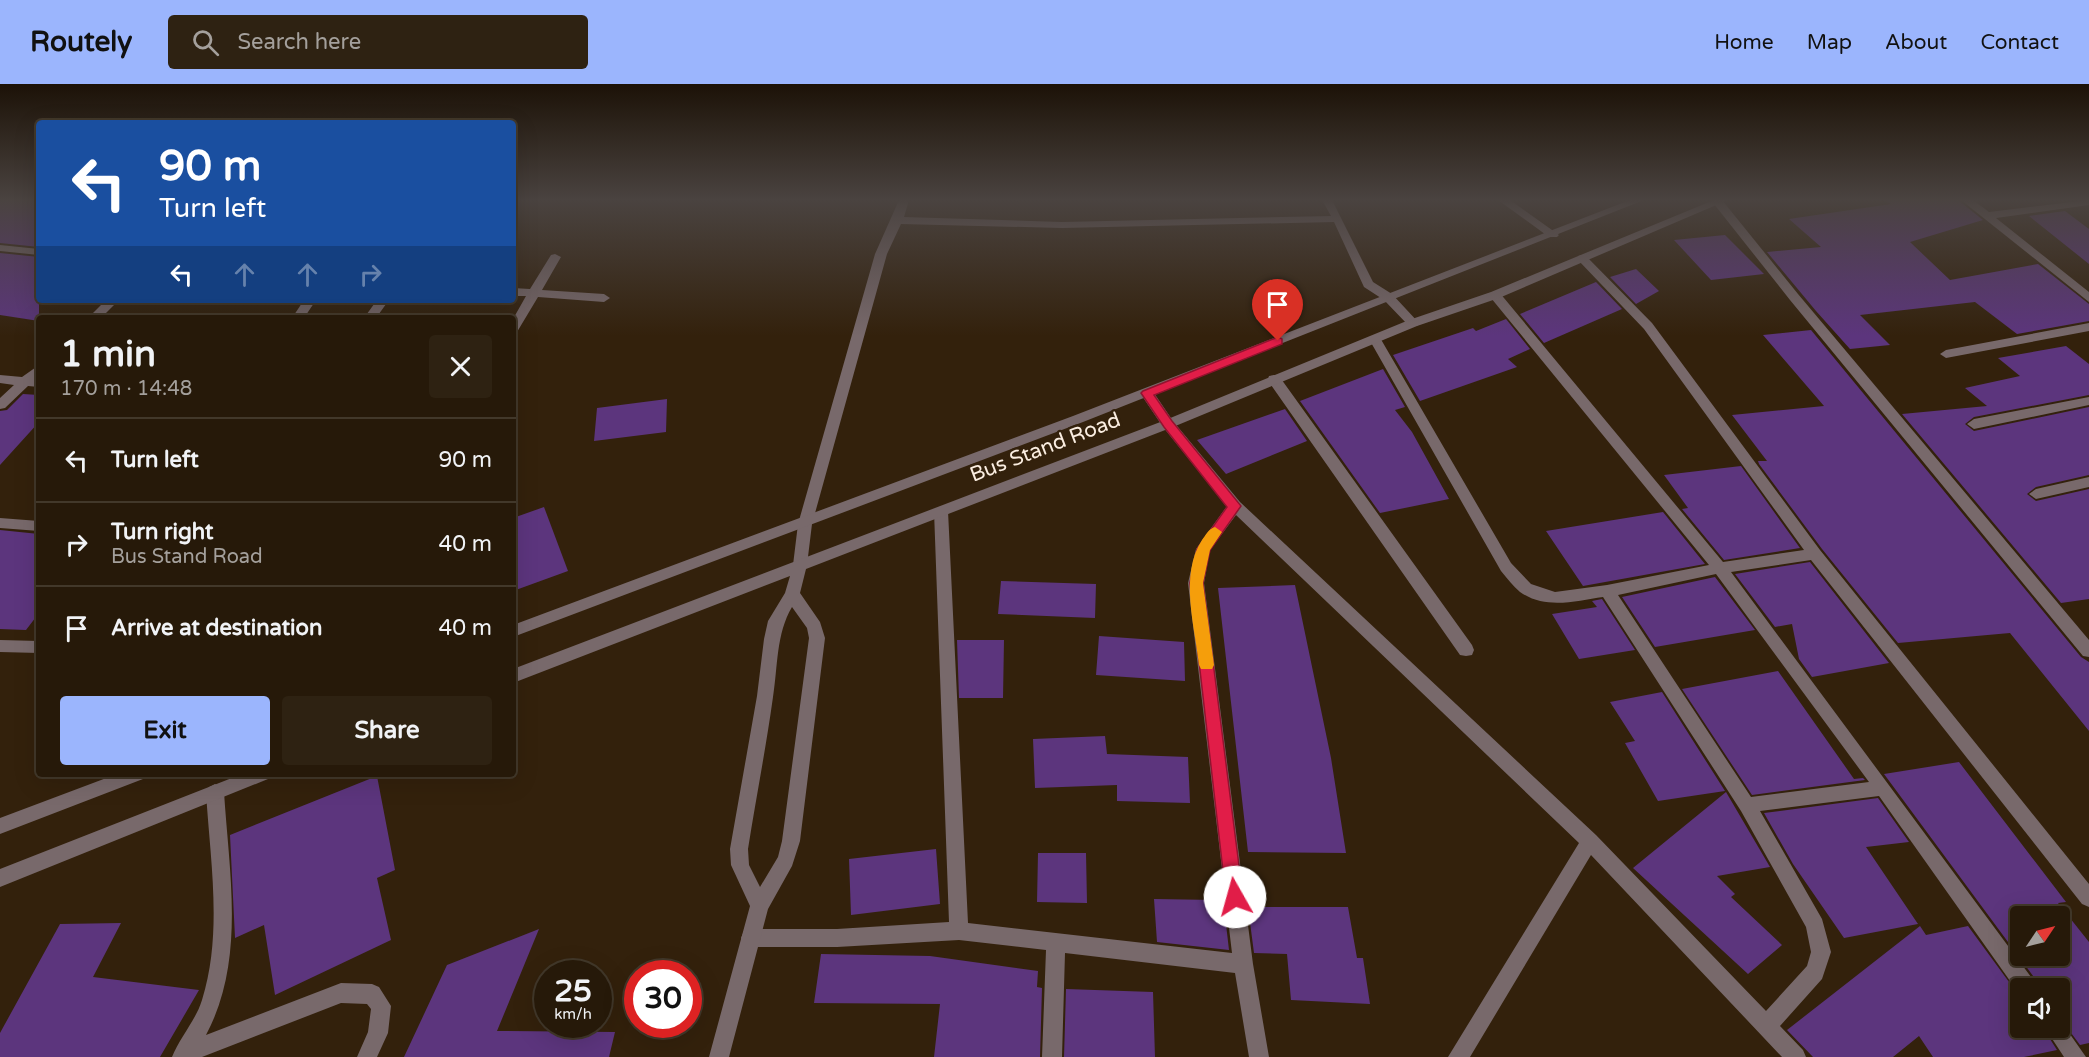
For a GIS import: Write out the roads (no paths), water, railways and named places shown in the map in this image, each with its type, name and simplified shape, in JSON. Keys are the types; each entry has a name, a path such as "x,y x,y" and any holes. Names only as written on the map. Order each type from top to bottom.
{"street":[{"path":"759,906 740,865 739,849 765,696 772,639 776,621 792,594 800,565 804,524 885,245"},
{"path":"1350,245 1368,284 1388,297 1413,323"},
{"name":"Bus Stand Road","path":"516,630 804,524 1525,245"},
{"name":"Bus Stand Road","path":"516,675 1168,424 1413,323 1495,295 1612,245"},
{"path":"1755,245 1801,306 2089,651"},
{"path":"2024,245 2089,298"},
{"path":"0,248 36,252"},
{"path":"516,324 555,257"},
{"path":"1582,258 1648,326 1815,554 2089,898"},
{"path":"516,292 604,298"},
{"path":"1495,295 1720,568 2020,978"},
{"path":"97,315 110,303"},
{"path":"1946,354 2089,327"},
{"path":"1375,339 1506,567 1526,588 1543,596 1555,598 1607,591 1720,568 1815,554"},
{"path":"0,405 36,372"},
{"path":"0,379 36,383"},
{"path":"1274,379 1466,650"},
{"path":"1147,393 1168,424 1235,506 1590,841 1796,1057"},
{"path":"1974,424 2089,401"},
{"path":"2036,494 2089,482"},
{"path":"1235,506 1203,549 1196,583 1243,964 1259,1057"},
{"path":"941,511 959,931"},
{"path":"0,523 36,526"},
{"path":"1607,591 1747,805 1815,925 1821,952 1815,972 1767,1025"},
{"path":"718,1057 759,906 786,860 791,841 817,638 814,626 792,594"},
{"path":"0,646 36,647"},
{"path":"0,826 128,777"},
{"path":"0,878 254,777"},
{"path":"1747,805 1883,788"},
{"path":"183,1056 211,1003 219,977 224,943 215,792"},
{"path":"1458,1057 1590,841"},
{"path":"751,938 837,938 959,931 1243,964"},
{"path":"1052,1057 1056,944"},
{"path":"183,1056 341,993 356,993 372,994 381,1006 378,1033 367,1057"},
{"path":"2062,1038 2076,1057"}]}
